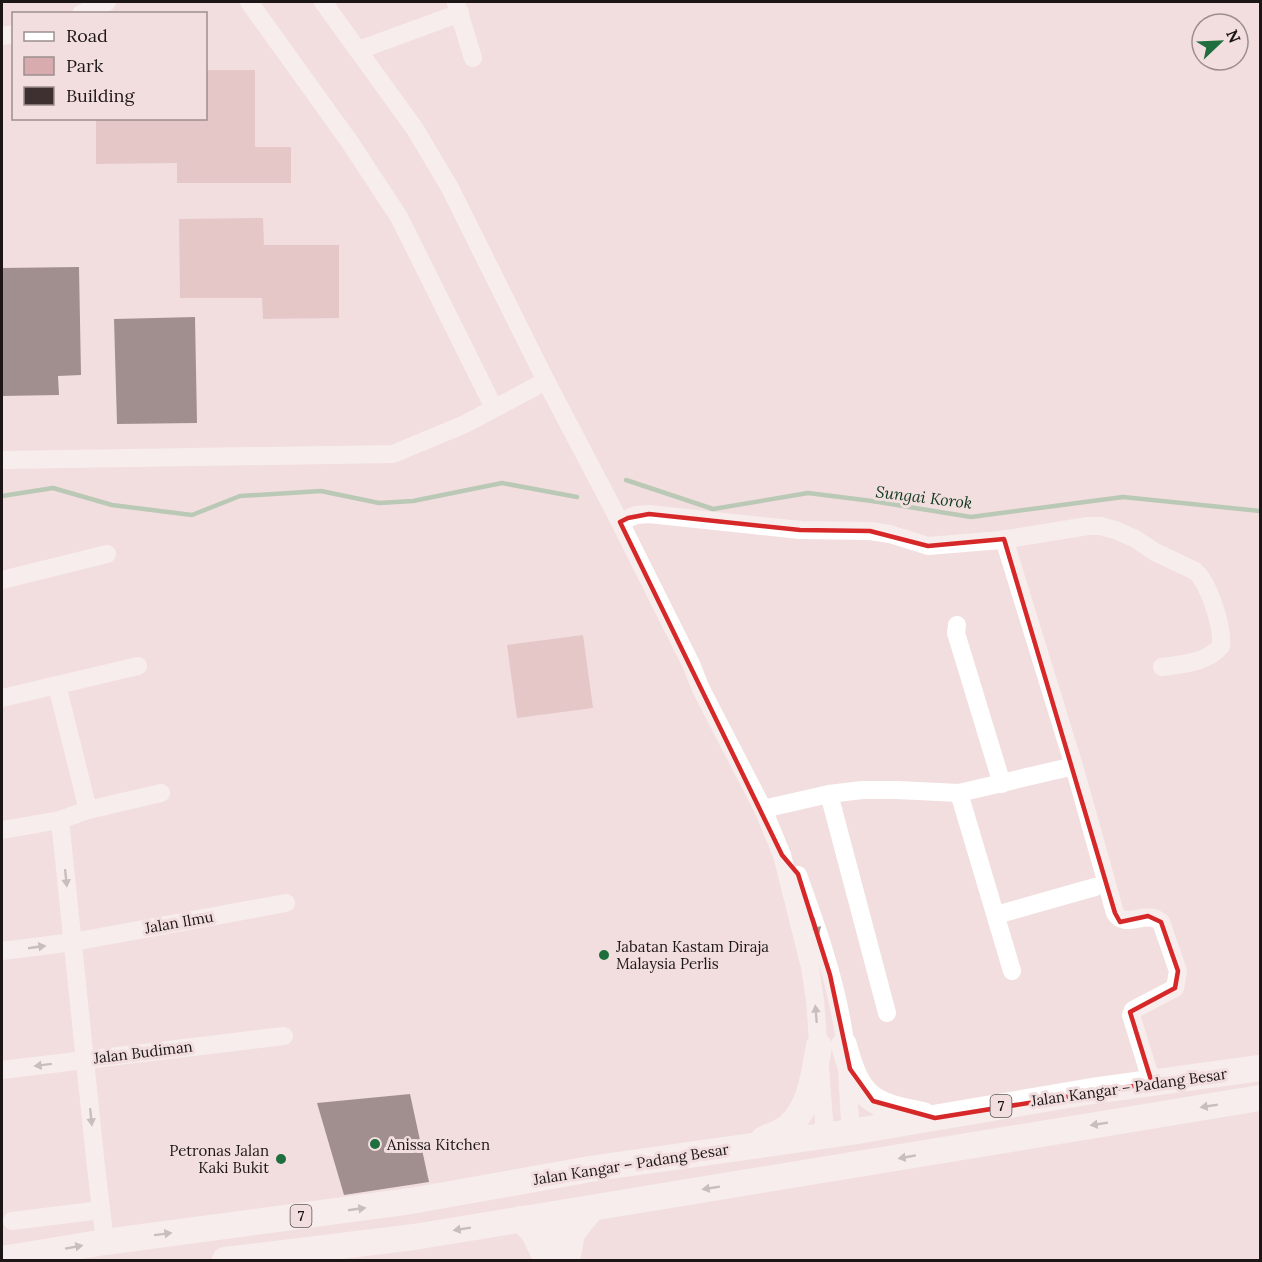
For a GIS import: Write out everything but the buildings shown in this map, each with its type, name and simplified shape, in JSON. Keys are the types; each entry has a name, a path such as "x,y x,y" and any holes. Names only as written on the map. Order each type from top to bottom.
{"highway":[{"path":"750,1146 789,1127 799,1114 832,1045 859,1086 873,1101 892,1109 935,1118"},
{"name":"Jalan Kangar – Padang Besar","path":"2,1259 105,1242 411,1201 596,1168 750,1146 838,1138 935,1118 1122,1087 1260,1068"},
{"path":"1017,1137 996,1134 991,1128 993,1121 1095,1100 1122,1087"},
{"name":"Jalan Kangar – Padang Besar","path":"225,1260 414,1237 1260,1098"},
{"path":"803,1174 818,1165 838,1138 854,1158 872,1163"},
{"path":"496,1186 520,1192 542,1202 553,1214 559,1199 573,1184 596,1168"},
{"path":"411,1201 414,1237"},
{"path":"567,1260 572,1233 592,1208"},
{"path":"520,1219 532,1231 547,1260"}],"street":[{"path":"85,12 107,2"},
{"path":"249,2 350,141 399,217 494,408"},
{"path":"323,2 415,129 450,188 763,809 782,855 832,1045 838,1138"},
{"path":"359,50 458,7 473,58"},
{"path":"2,460 393,454 465,424 546,381"},
{"path":"620,522 636,515 649,514 800,530 870,531 890,534 928,546 1004,539 1088,526 1115,530 1195,571 1201,576 1209,594 1220,630 1221,646 1212,654 1194,662 1162,667"},
{"path":"1004,539 1074,766 1115,913 1123,921 1148,916 1161,922 1178,971 1175,988 1133,1010 1131,1015 1152,1083"},
{"path":"2,580 107,555"},
{"path":"957,625 956,633 1002,784"},
{"path":"2,698 138,666"},
{"path":"57,685 88,810"},
{"path":"763,809 829,794 862,790 959,793 1074,766"},
{"path":"2,830 60,820 88,810 161,793"},
{"path":"959,793 1012,971"},
{"path":"829,794 887,1013"},
{"path":"60,820 105,1242"},
{"path":"782,855 798,874 820,940 840,1015 832,1045 838,1138"},
{"path":"996,915 1095,887"},
{"name":"Jalan Ilmu","path":"2,951 73,942 286,903"},
{"name":"Jalan Budiman","path":"2,1070 284,1036"},
{"path":"12,1221 101,1210"},
{"path":"553,1214 558,1260"}],"highlighted area":[{"path":"649,514 800,530 870,531 928,546 1004,539 1115,913 1120,922 1148,916 1161,922 1178,971 1175,988 1130,1012 1152,1083 935,1118 873,1101 850,1069 830,975 798,874 782,855 620,522"}],"green space":[{"path":"207,70 255,70 255,147 291,147 291,183 177,183 177,163 96,164 96,120 207,120"},
{"path":"263,218 264,245 339,245 339,318 263,319 262,298 180,298 179,219"},
{"path":"583,635 593,708 517,718 507,645"}],"waterway":[{"name":"Sungai Korok","path":"626,480 713,509 808,493 971,517 1123,497 1260,511"},
{"name":"Sungai Korok","path":"2,496 53,488 112,505 192,515 240,496 321,491 379,503 413,501 502,483 577,497"}],"place":[{"name":"Jabatan Kastam Diraja Malaysia Perlis","path":"604,955"},
{"name":"Anissa Kitchen","path":"375,1144"},
{"name":"Petronas Jalan Kaki Bukit","path":"281,1159"}]}
